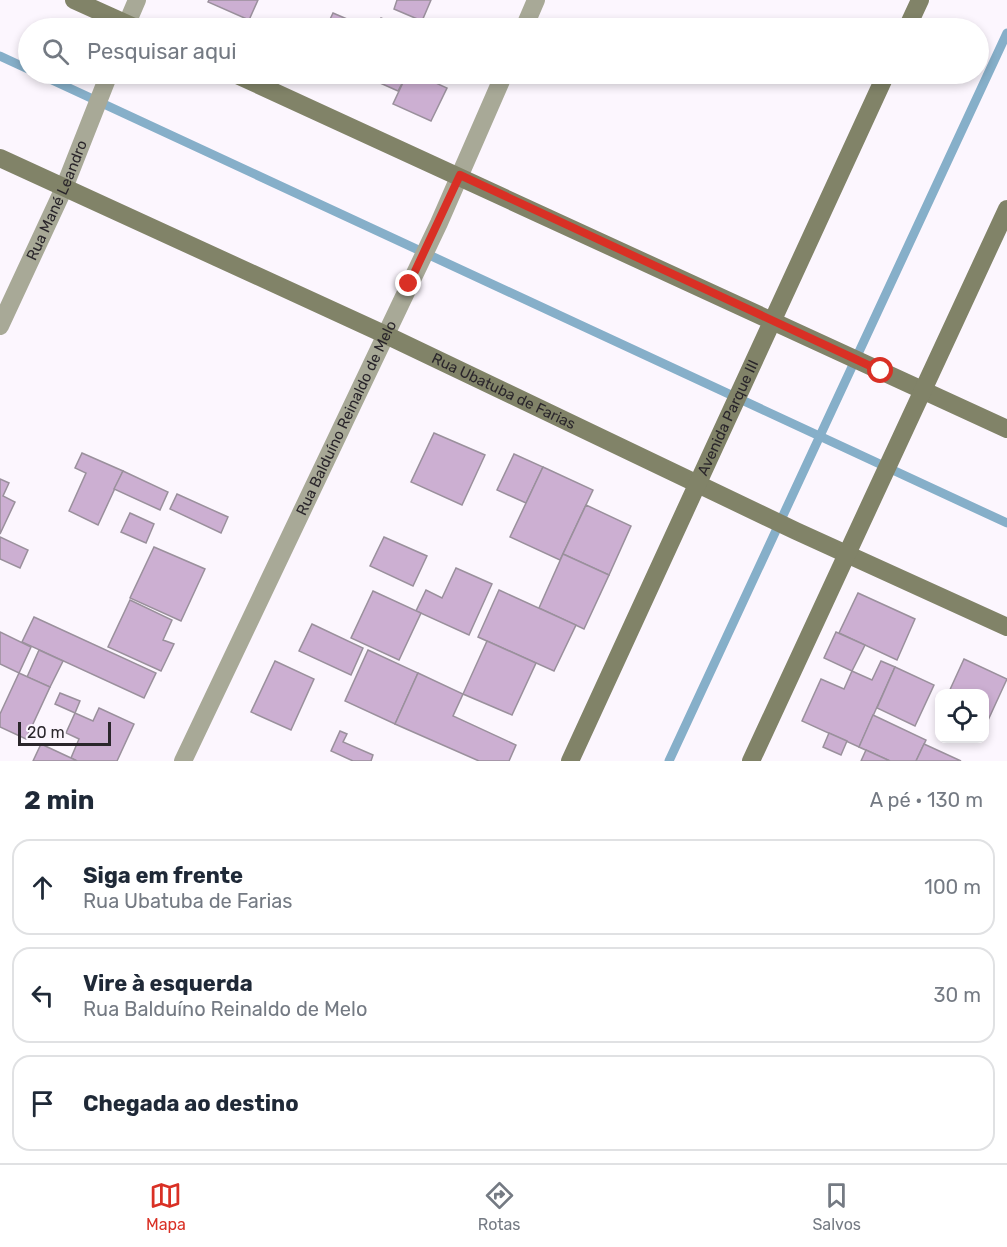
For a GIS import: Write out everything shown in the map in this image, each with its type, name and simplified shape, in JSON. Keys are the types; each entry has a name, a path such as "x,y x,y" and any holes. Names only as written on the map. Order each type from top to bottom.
{"street":[{"path":"74,0 111,18"},
{"path":"132,18 137,0"},
{"path":"528,18 536,0"},
{"path":"912,18 920,0"},
{"name":"Rua Mané Leandro","path":"0,326 64,188 105,84"},
{"path":"258,84 460,175 1007,429"},
{"name":"Rua Balduíno Reinaldo de Melo","path":"183,761 439,223 500,84"},
{"name":"Avenida Parque III","path":"570,761 753,368 881,84"},
{"name":"Rua Ubatuba de Farias","path":"0,158 386,335 796,531 1007,627"},
{"path":"750,761 1007,209"}],"building":[{"path":"209,0 258,0 250,18 244,18 208,2"},
{"path":"397,0 431,0 423,18 415,18 394,9"},
{"path":"333,13 345,18 331,18"},
{"path":"382,84 402,84 398,91"},
{"path":"402,84 438,84 447,88 431,121 393,104"},
{"path":"434,433 485,455 462,505 411,482"},
{"path":"82,453 123,471 98,525 69,511 86,473 75,468"},
{"path":"514,454 543,467 526,503 497,490"},
{"path":"543,467 593,490 560,560 510,537"},
{"path":"123,471 168,492 160,510 114,489"},
{"path":"0,479 9,483 3,496 15,502 0,534"},
{"path":"177,494 228,517 221,533 170,509"},
{"path":"586,505 631,526 609,575 563,554"},
{"path":"130,513 154,524 146,543 121,532"},
{"path":"0,537 28,550 20,568 0,559"},
{"path":"384,537 427,556 413,586 370,566"},
{"path":"154,547 205,569 181,621 130,598"},
{"path":"563,554 609,575 584,629 539,608"},
{"path":"456,568 492,584 469,635 416,611 426,590 442,598"},
{"path":"499,590 576,625 554,671 478,637"},
{"path":"373,591 421,613 399,660 351,638"},
{"path":"858,593 915,619 897,660 839,633"},
{"path":"130,600 172,620 163,640 174,644 161,671 108,647"},
{"path":"34,617 156,673 144,698 22,642"},
{"path":"312,624 363,648 351,675 299,651"},
{"path":"0,632 31,647 19,673 0,664"},
{"path":"836,632 865,645 852,671 824,658"},
{"path":"487,641 536,663 512,715 463,694"},
{"path":"39,650 63,661 50,687 27,677"},
{"path":"368,650 418,673 395,724 345,701"},
{"path":"964,659 1007,679 989,718 989,689 950,689"},
{"path":"275,661 314,679 291,730 251,712"},
{"path":"881,661 895,667 859,747 802,721 821,679 844,689 852,671 872,680"},
{"path":"895,667 934,685 915,726 877,708"},
{"path":"19,673 50,687 26,739 0,727 0,714"},
{"path":"418,673 463,694 453,716 516,745 509,761 479,761 395,724"},
{"path":"60,693 80,701 75,713 55,704"},
{"path":"99,708 134,724 117,761 77,761 71,758 79,739 66,733 75,713 93,721"},
{"path":"873,715 926,740 916,761 890,761 859,747"},
{"path":"340,731 347,734 343,742 373,755 371,761 353,761 331,751"},
{"path":"829,733 847,741 841,755 823,747"},
{"path":"41,744 71,758 77,761 33,761"},
{"path":"924,744 961,761 916,761"},
{"path":"866,750 890,761 861,761"}],"waterway":[{"path":"989,72 1007,33"},
{"path":"0,56 18,64"},
{"path":"61,84 1007,523"},
{"path":"669,761 983,84"}],"route":[{"path":"409,284 460,175 881,371"}]}
